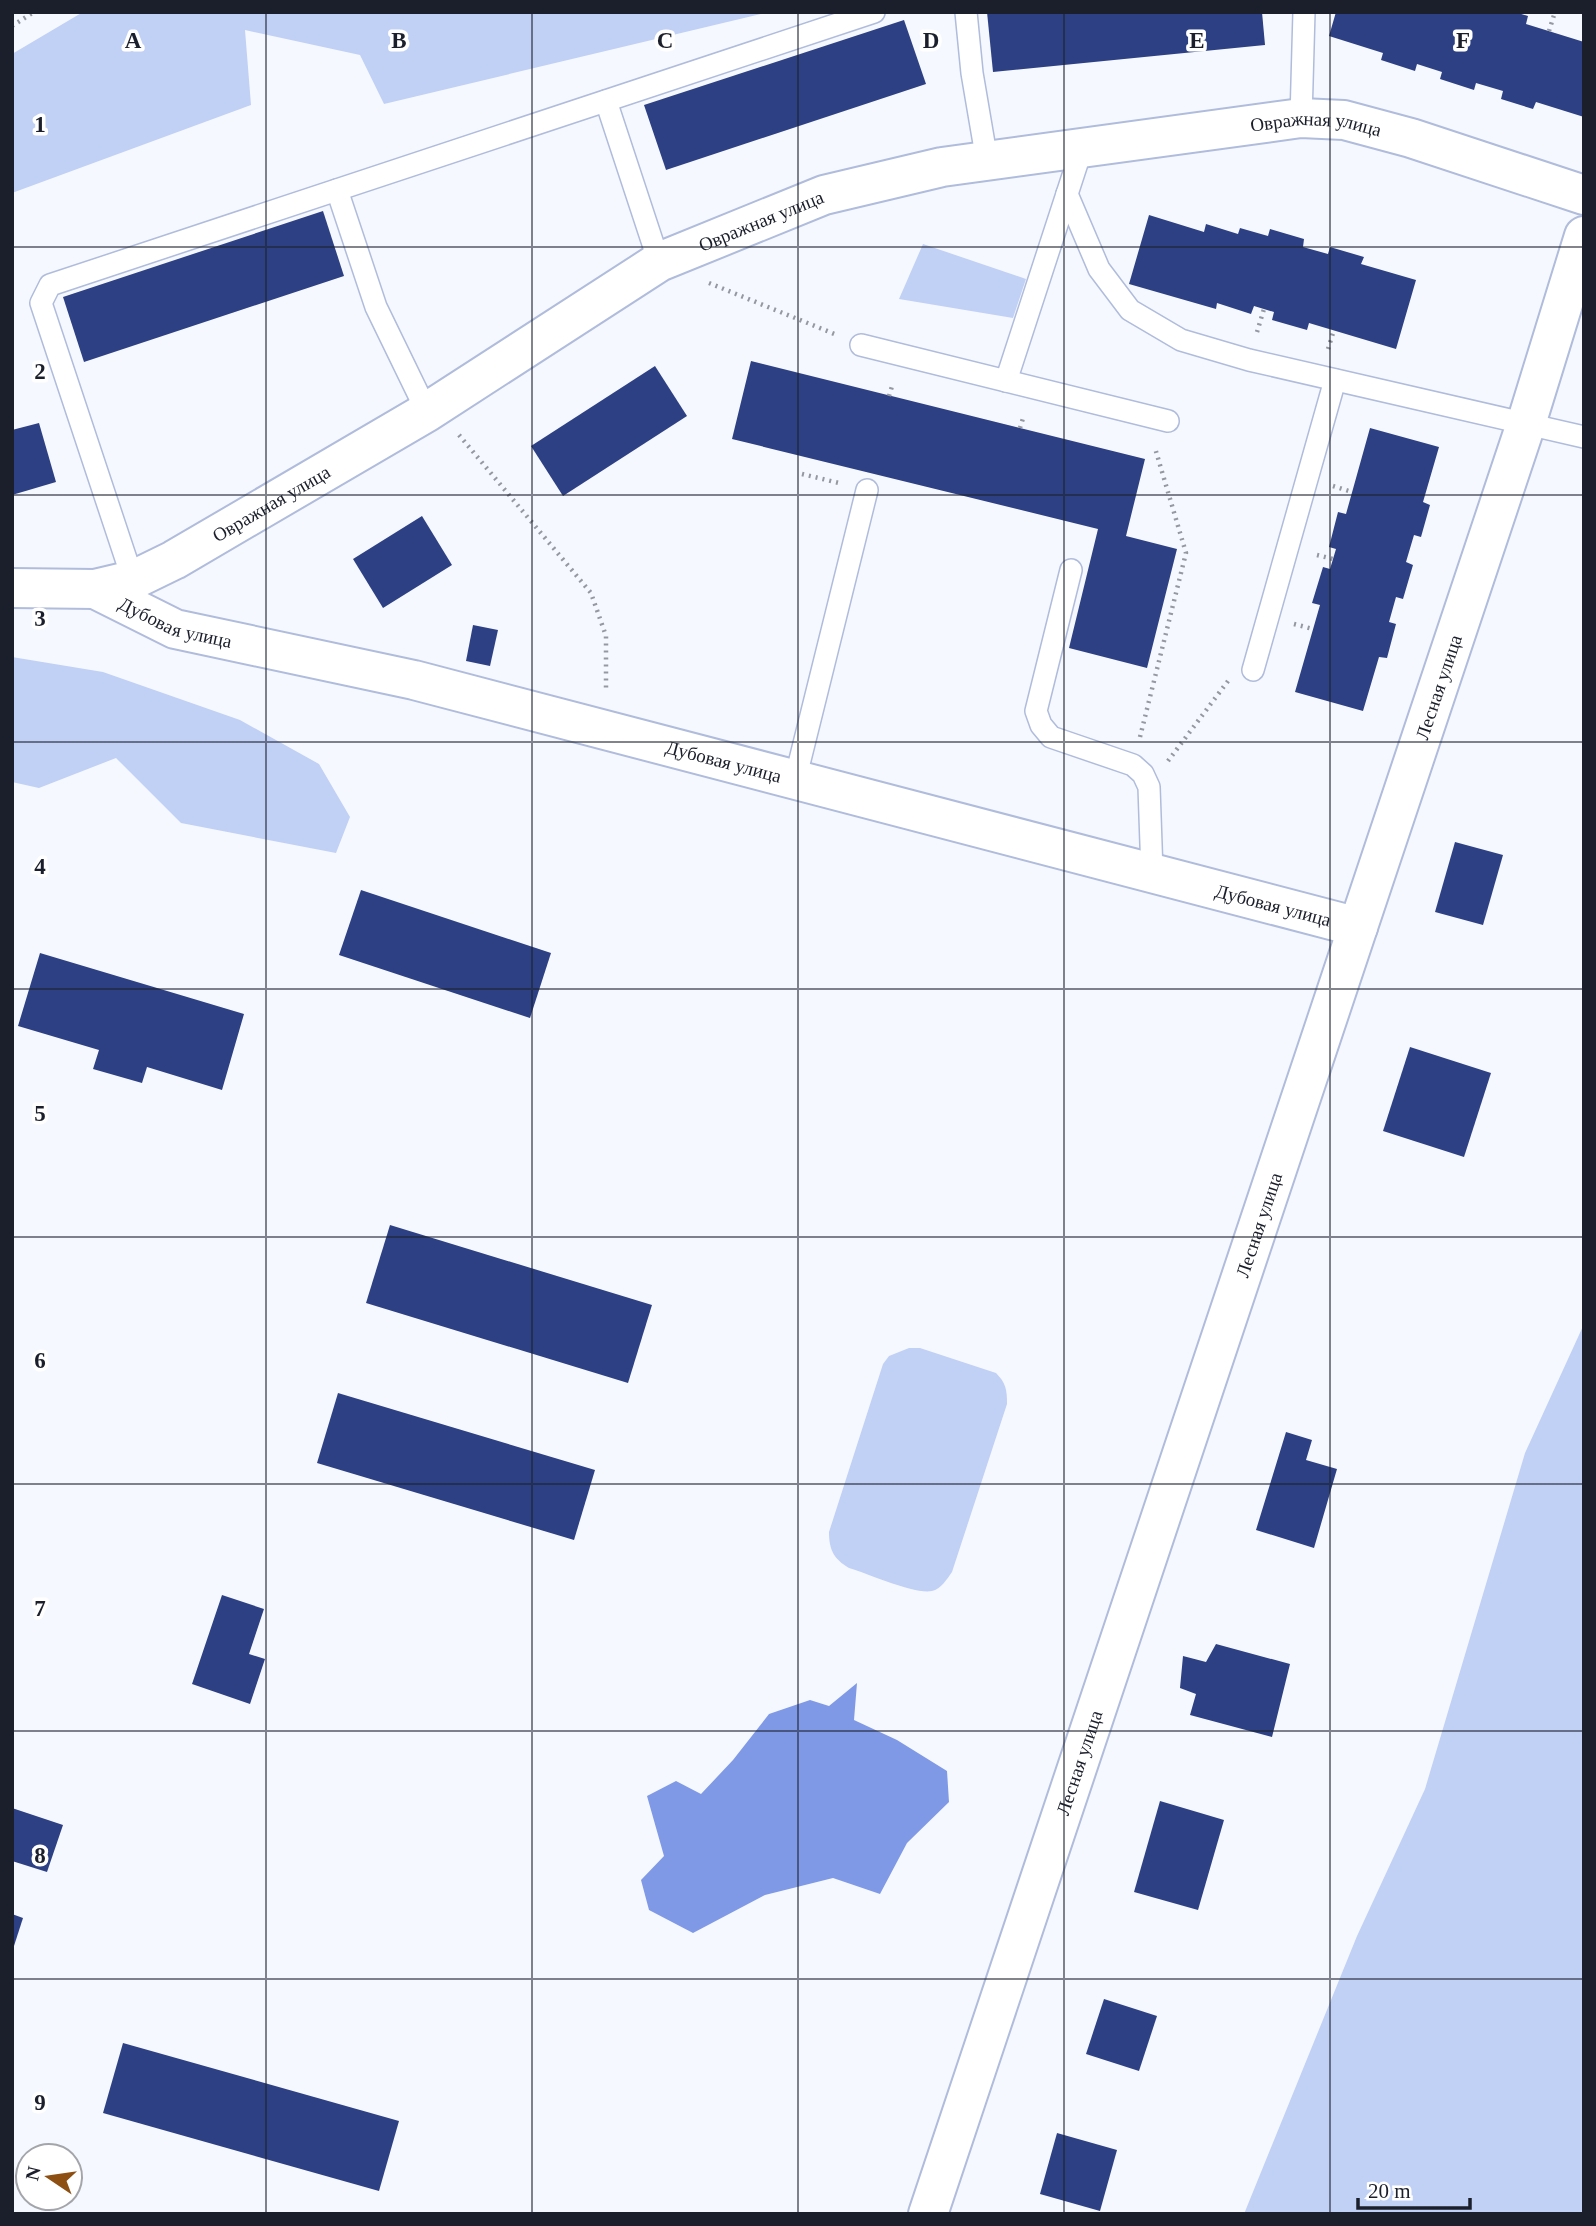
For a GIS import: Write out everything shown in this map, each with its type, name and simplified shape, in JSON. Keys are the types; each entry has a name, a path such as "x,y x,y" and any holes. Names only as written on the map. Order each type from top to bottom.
{"street":[{"name":"Овражная улица","path":"12,588 95,589 133,580 174,560 427,412 659,262 824,195 942,167 1301,118 1344,120 1412,138 1584,195"},
{"name":"Лесная улица","path":"928,2214 1526,424 1583,241"},
{"name":"Дубовая улица","path":"95,589 175,629 414,680 1358,927"}],"lane":[{"path":"133,580 41,303 50,285 874,12"},
{"path":"966,12 972,72 987,161"},
{"path":"1301,118 1304,12"},
{"path":"606,101 659,262"},
{"path":"1006,381 1083,148"},
{"path":"337,190 376,307 427,412"},
{"path":"1067,194 1099,269 1130,310 1181,340 1249,360 1584,437"},
{"path":"861,345 1168,421"},
{"path":"1253,670 1335,380"},
{"path":"795,780 867,490"},
{"path":"1071,570 1036,711 1041,725 1051,737 1133,765 1143,774 1149,787 1152,873"}],"path":[{"path":"12,26 34,12"},
{"path":"1549,31 1555,12"},
{"path":"745,298 861,345"},
{"path":"893,383 906,386"},
{"path":"427,412 446,419 591,593 606,636 606,730"},
{"path":"1011,412 1024,416"},
{"path":"1133,765 1186,553 1156,449 1143,445"},
{"path":"802,474 867,490"},
{"path":"1149,787 1233,675 1253,670"}],"shaded area":[{"path":"83,12 769,12 384,104 360,55 245,30 251,105 12,193 12,54"},
{"path":"923,244 1026,279 1013,318 899,299"},
{"path":"12,657 103,672 240,720 319,764 350,817 336,853 181,823 116,758 39,788 12,782"},
{"path":"1584,1324 1584,2214 1244,2214 1357,1936 1425,1789 1525,1453"},
{"path":"909,1348 920,1348 996,1373 1004,1384 1007,1395 1007,1404 952,1572 941,1586 932,1591 903,1587 849,1568 833,1553 829,1538 883,1364 889,1356"}],"water":[{"path":"857,1683 854,1720 897,1740 947,1771 949,1802 907,1843 880,1894 833,1878 765,1895 693,1933 649,1910 641,1880 664,1856 647,1796 676,1781 701,1794 733,1760 769,1714 810,1700 829,1706"}],"building":[{"path":"987,12 1262,12 1265,45 993,72"},
{"path":"1336,12 1515,12 1528,16 1526,24 1584,42 1584,117 1536,102 1533,109 1501,99 1503,91 1476,83 1474,90 1440,79 1442,72 1417,64 1415,71 1381,60 1383,53 1329,36"},
{"path":"904,20 926,84 666,170 644,105"},
{"path":"323,211 344,276 84,362 63,297"},
{"path":"1149,215 1204,232 1206,224 1238,234 1240,228 1268,236 1270,229 1304,239 1303,247 1328,254 1330,247 1364,257 1361,264 1416,280 1396,349 1309,323 1307,330 1272,320 1274,312 1254,306 1251,314 1217,303 1216,309 1129,284"},
{"path":"751,361 1145,459 1126,536 1177,549 1147,668 1069,648 1098,529 732,439"},
{"path":"655,366 687,416 563,496 531,446"},
{"path":"39,423 56,482 12,495 12,430"},
{"path":"1370,428 1439,447 1423,502 1430,505 1421,537 1414,535 1406,562 1413,565 1403,599 1396,597 1389,622 1396,624 1387,658 1379,657 1363,711 1295,692 1320,605 1312,603 1323,567 1330,569 1336,549 1329,547 1338,512 1346,514"},
{"path":"422,516 452,565 383,608 353,559"},
{"path":"473,625 498,630 490,666 466,661"},
{"path":"1455,842 1503,855 1483,925 1435,912"},
{"path":"361,890 551,953 530,1018 339,955"},
{"path":"40,953 244,1014 222,1090 147,1067 142,1083 93,1069 99,1050 18,1026"},
{"path":"1410,1047 1491,1073 1464,1157 1383,1131"},
{"path":"390,1225 652,1305 628,1383 366,1303"},
{"path":"338,1393 595,1470 574,1540 317,1463"},
{"path":"1286,1432 1312,1440 1306,1460 1337,1469 1314,1548 1256,1530"},
{"path":"222,1595 264,1609 249,1654 265,1659 250,1704 192,1684"},
{"path":"1216,1644 1290,1664 1272,1737 1190,1715 1196,1694 1180,1688 1183,1656 1206,1662"},
{"path":"1160,1801 1224,1820 1198,1910 1134,1892"},
{"path":"12,1808 63,1825 47,1872 12,1861"},
{"path":"12,1914 23,1918 13,1949 12,1949"},
{"path":"1104,1999 1157,2016 1139,2071 1086,2054"},
{"path":"123,2043 399,2121 379,2191 103,2113"},
{"path":"1057,2133 1117,2150 1100,2211 1040,2194"}]}
